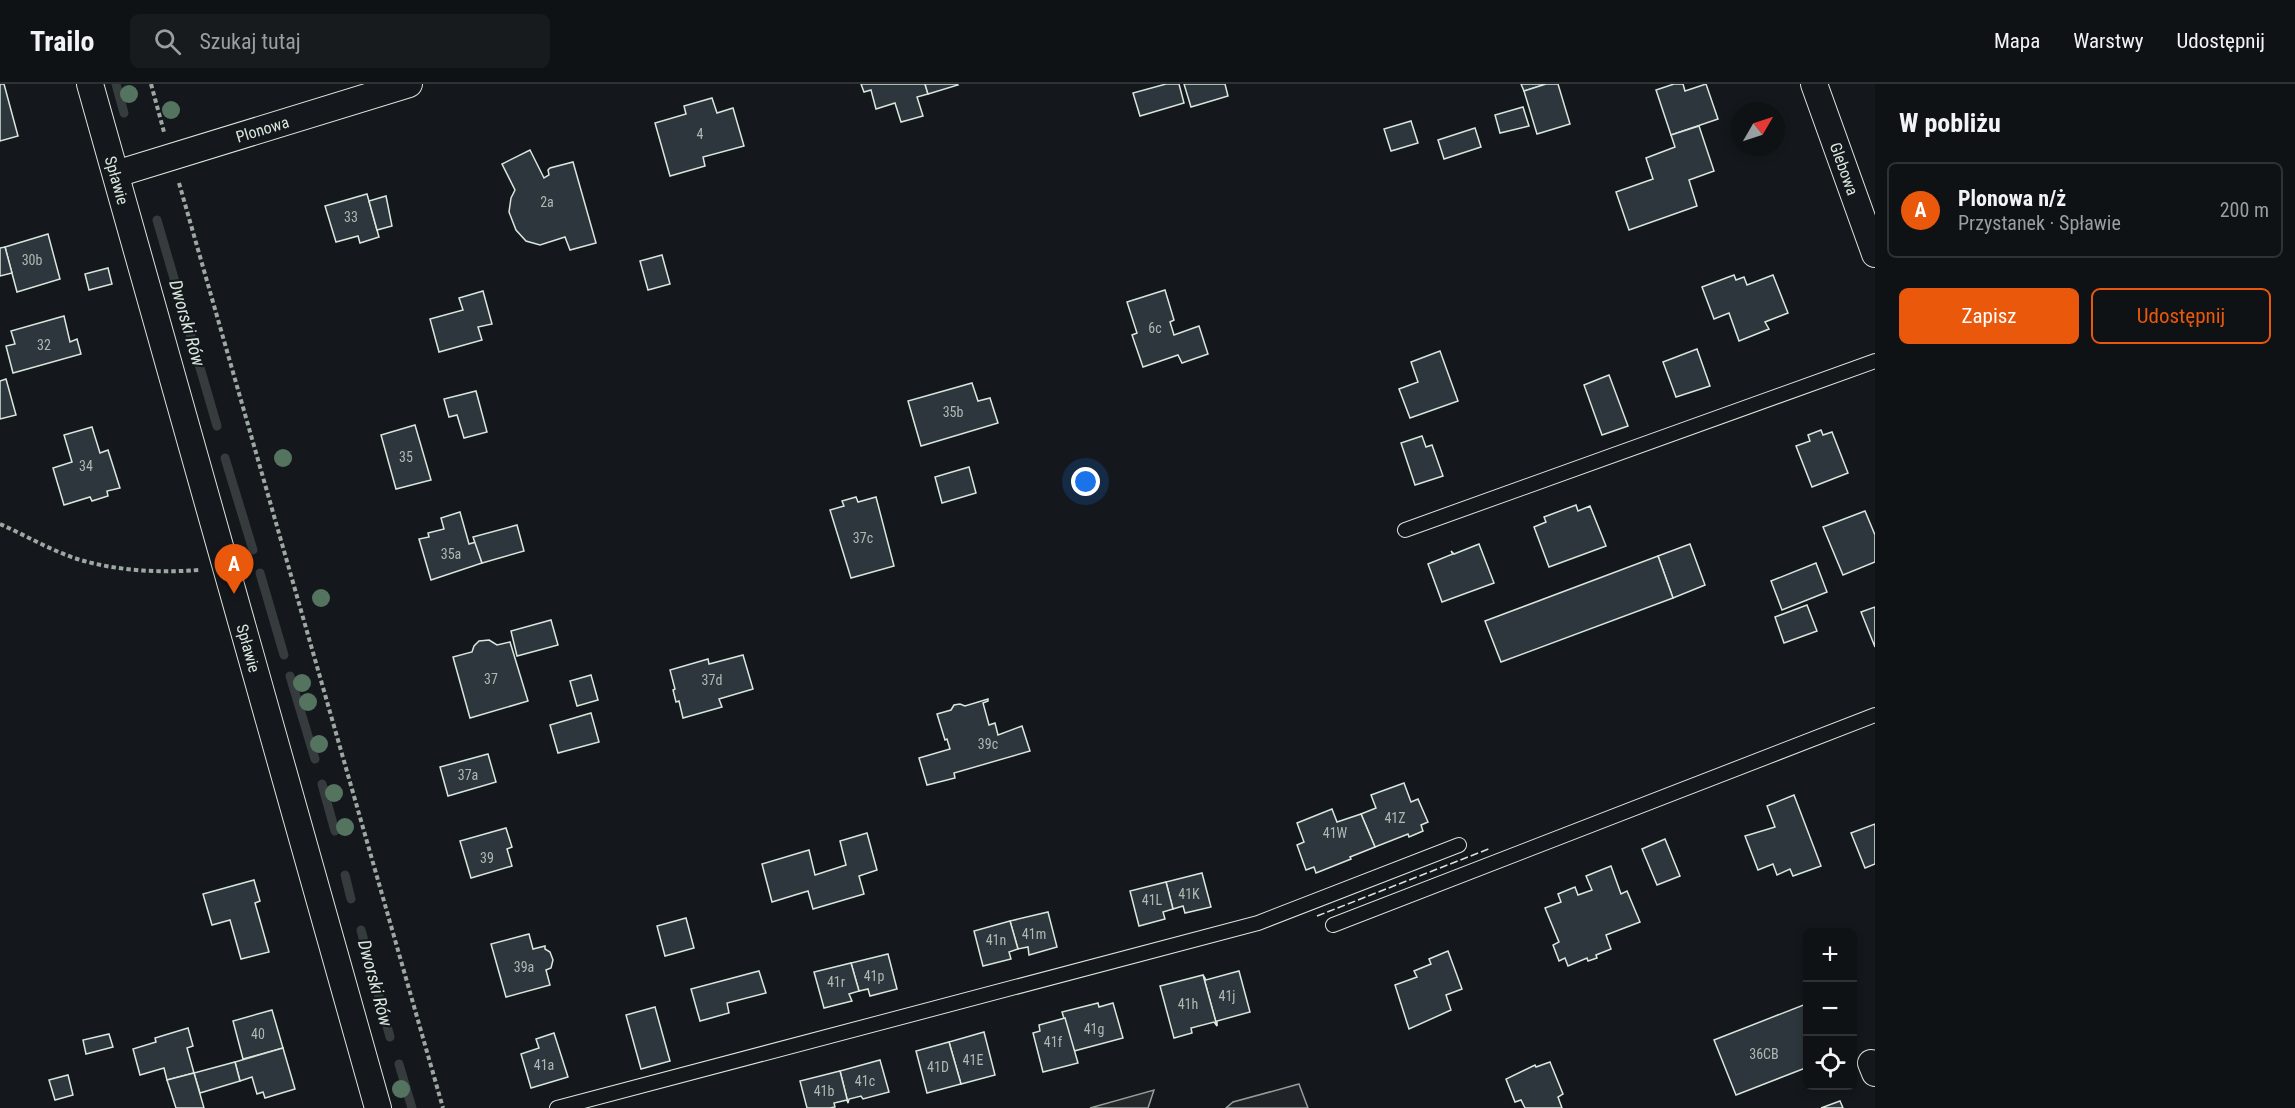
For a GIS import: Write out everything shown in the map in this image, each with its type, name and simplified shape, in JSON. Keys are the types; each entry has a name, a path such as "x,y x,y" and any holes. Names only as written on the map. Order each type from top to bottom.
{"street":[{"name":"Spławie","path":"90,84 378,1108"},
{"name":"Plonowa","path":"116,174 409,84"},
{"name":"Glebowa","path":"1814,84 1875,254"}],"lane":[{"path":"1405,530 1875,361"},
{"path":"1333,925 1875,715"},
{"path":"557,1108 1258,923 1459,845"}],"path":[{"path":"151,84 443,1108"},
{"path":"0,524 84,561 169,573 226,567"}],"shaded area":[{"path":"1299,1084 1308,1108 1226,1108 1233,1102"},
{"path":"1154,1090 1148,1108 1090,1108"}],"building":[{"path":"0,84 4,84 18,136 0,141"},
{"path":"861,84 925,84 928,94 917,97 923,116 901,122 895,103 876,109 871,90 864,92"},
{"path":"925,84 957,84 958,85 928,94"},
{"path":"1166,84 1179,84 1184,103 1140,116 1133,93"},
{"path":"1184,84 1225,84 1228,96 1191,107"},
{"path":"1521,84 1546,84 1524,91"},
{"path":"1546,84 1558,84 1570,124 1537,134 1524,91"},
{"path":"1674,84 1683,84 1685,91 1706,84 1718,119 1671,135 1656,90"},
{"path":"712,98 717,113 733,108 744,146 703,157 705,166 670,176 655,123 686,114 684,106"},
{"path":"1523,107 1529,126 1500,133 1495,115"},
{"path":"1411,121 1418,143 1391,151 1384,129"},
{"path":"1699,126 1714,171 1689,180 1697,206 1629,230 1616,192 1653,179 1646,158 1675,147 1671,135"},
{"path":"1475,128 1481,147 1444,159 1438,140"},
{"path":"530,150 544,178 549,175 550,168 573,162 596,243 570,250 565,237 540,245 526,241 516,230 509,212 515,190 502,164"},
{"path":"367,194 379,237 360,243 358,236 336,242 325,206"},
{"path":"386,196 392,226 377,230 369,201"},
{"path":"48,234 60,279 17,292 5,247"},
{"path":"5,247 12,273 0,276 0,248"},
{"path":"662,255 670,284 648,290 640,261"},
{"path":"108,268 112,284 89,290 85,274"},
{"path":"1734,275 1736,280 1744,277 1747,285 1773,275 1788,313 1765,322 1769,329 1739,341 1729,313 1714,319 1702,287"},
{"path":"1165,290 1174,320 1170,322 1174,335 1199,326 1208,354 1182,363 1178,355 1143,367 1132,335 1137,333 1127,302"},
{"path":"483,291 492,324 478,327 482,340 439,352 430,319 463,310 459,298"},
{"path":"64,316 70,342 77,339 81,354 13,373 6,346 15,344 11,331"},
{"path":"1697,349 1710,386 1676,397 1663,362"},
{"path":"1440,351 1458,401 1410,418 1399,389 1418,382 1411,362"},
{"path":"1609,375 1628,426 1602,435 1584,385"},
{"path":"6,379 16,415 0,419 0,381"},
{"path":"972,383 978,401 990,398 998,423 921,446 908,401"},
{"path":"476,391 487,432 464,438 457,415 449,417 444,399"},
{"path":"415,425 431,480 396,489 381,435"},
{"path":"92,427 100,453 108,450 120,488 107,491 108,496 92,501 90,497 64,505 53,468 72,462 64,435"},
{"path":"1821,430 1823,435 1832,432 1848,473 1812,487 1796,446 1810,441 1808,435"},
{"path":"1422,436 1426,447 1432,445 1443,476 1415,485 1401,443"},
{"path":"969,467 976,493 942,503 935,477"},
{"path":"856,497 858,502 876,497 894,566 851,578 830,510 844,506 842,501"},
{"path":"1576,505 1578,511 1590,506 1606,546 1549,567 1534,527 1546,522 1544,517"},
{"path":"1865,511 1875,535 1875,562 1843,575 1823,527"},
{"path":"460,512 469,544 476,542 482,563 431,580 419,539 429,537 428,533 444,529 441,518"},
{"path":"517,525 524,551 482,563 473,537"},
{"path":"1479,544 1494,583 1442,602 1428,564 1453,554 1451,551 1454,554"},
{"path":"1690,544 1705,585 1673,598 1658,556"},
{"path":"1658,556 1673,598 1501,662 1485,621"},
{"path":"1816,563 1827,592 1782,610 1771,581"},
{"path":"1807,605 1817,631 1784,643 1775,617"},
{"path":"1875,607 1875,647 1861,612"},
{"path":"551,620 558,645 517,656 511,631"},
{"path":"489,640 497,645 510,642 528,701 470,718 453,657 472,652 479,641"},
{"path":"743,655 753,689 719,699 722,707 683,718 679,701 676,702 670,670 708,659 709,664"},
{"path":"591,675 598,700 577,706 570,681"},
{"path":"988,699 983,703 989,725 995,723 998,735 1022,726 1030,751 954,773 955,778 927,785 919,758 950,749 937,714 951,710 954,705 965,706"},
{"path":"591,713 599,742 558,753 550,725"},
{"path":"488,754 496,782 448,796 440,767"},
{"path":"1404,783 1411,802 1418,799 1428,822 1421,825 1423,831 1409,837 1408,834 1375,847 1361,814 1376,808 1371,795"},
{"path":"1794,795 1821,866 1793,876 1790,869 1777,875 1773,864 1758,870 1745,836 1775,827 1767,806"},
{"path":"1332,809 1337,822 1361,814 1375,847 1316,873 1314,867 1306,870 1297,845 1304,842 1297,823"},
{"path":"1875,824 1875,864 1865,868 1851,833"},
{"path":"506,828 512,847 507,849 512,866 471,878 460,841"},
{"path":"867,833 877,870 859,876 864,894 813,909 808,891 772,902 762,864 809,850 815,875 846,865 840,841"},
{"path":"1665,839 1680,876 1657,885 1642,849"},
{"path":"1611,866 1621,894 1627,891 1640,922 1606,935 1611,949 1596,955 1597,958 1588,961 1587,958 1568,966 1565,958 1559,961 1553,945 1559,942 1545,908 1561,902 1558,894 1575,887 1578,895 1592,890 1586,876"},
{"path":"1202,873 1211,907 1185,913 1183,906 1173,909 1166,882"},
{"path":"254,880 260,901 255,903 269,952 241,959 230,920 212,925 203,894"},
{"path":"1166,882 1173,909 1163,912 1165,919 1139,926 1130,891"},
{"path":"1048,912 1057,947 1029,955 1028,947 1018,949 1010,921"},
{"path":"686,918 694,948 665,956 657,926"},
{"path":"1010,921 1018,949 1009,952 1011,959 983,966 974,931"},
{"path":"529,934 533,949 545,946 545,949 550,952 553,960 551,968 546,970 550,985 506,997 491,944"},
{"path":"1448,951 1462,989 1446,995 1451,1010 1409,1029 1395,985 1417,977 1414,971 1431,964 1429,959"},
{"path":"888,954 897,989 870,996 868,989 859,991 851,963"},
{"path":"851,963 859,991 849,994 852,1001 824,1008 814,972"},
{"path":"759,971 766,993 727,1003 729,1013 700,1021 691,989"},
{"path":"1239,971 1250,1012 1217,1021 1217,1026 1203,975 1206,980"},
{"path":"1203,975 1217,1026 1214,1022 1191,1028 1192,1033 1174,1038 1160,986"},
{"path":"1098,1003 1099,1007 1113,1003 1123,1038 1074,1051 1062,1012"},
{"path":"1803,1005 1803,1069 1736,1095 1714,1040"},
{"path":"655,1007 670,1061 641,1069 626,1015"},
{"path":"272,1010 283,1048 243,1059 233,1021"},
{"path":"1065,1018 1078,1063 1043,1072 1033,1033 1040,1031 1039,1025"},
{"path":"188,1028 193,1046 187,1048 194,1073 167,1080 164,1068 140,1075 133,1049 156,1042 155,1038"},
{"path":"984,1032 995,1075 961,1084 949,1042"},
{"path":"554,1033 568,1077 531,1088 521,1054 539,1048 536,1039"},
{"path":"109,1034 113,1047 86,1054 83,1040"},
{"path":"949,1042 961,1084 927,1093 916,1051"},
{"path":"283,1048 295,1089 265,1098 263,1092 257,1094 252,1077 240,1081 235,1062"},
{"path":"880,1060 889,1092 863,1099 861,1096 849,1099 848,1103 840,1071"},
{"path":"235,1062 240,1081 200,1093 194,1073"},
{"path":"1550,1062 1563,1094 1558,1097 1562,1108 1525,1108 1521,1100 1515,1102 1506,1079 1535,1065 1536,1067"},
{"path":"840,1071 848,1103 847,1100 834,1103 835,1107 830,1108 807,1108 800,1081"},
{"path":"194,1073 204,1108 176,1108 167,1080"},
{"path":"68,1075 73,1095 55,1100 49,1080"},
{"path":"1840,1101 1843,1108 1821,1108"}],"waterway":[{"name":"Dworski Rów","path":"116,84 124,113"},
{"name":"Dworski Rów","path":"157,220 217,426"},
{"name":"Dworski Rów","path":"225,458 253,550"},
{"name":"Dworski Rów","path":"260,573 284,655"},
{"name":"Dworski Rów","path":"290,676 315,759"},
{"name":"Dworski Rów","path":"322,784 335,831"},
{"name":"Dworski Rów","path":"345,875 351,899"},
{"name":"Dworski Rów","path":"361,930 390,1037"},
{"name":"Dworski Rów","path":"399,1064 412,1108"}],"fence":[{"path":"1317,916 1491,848"}],"place":[{"name":"Plonowa n/ż","path":"234,594"}]}
